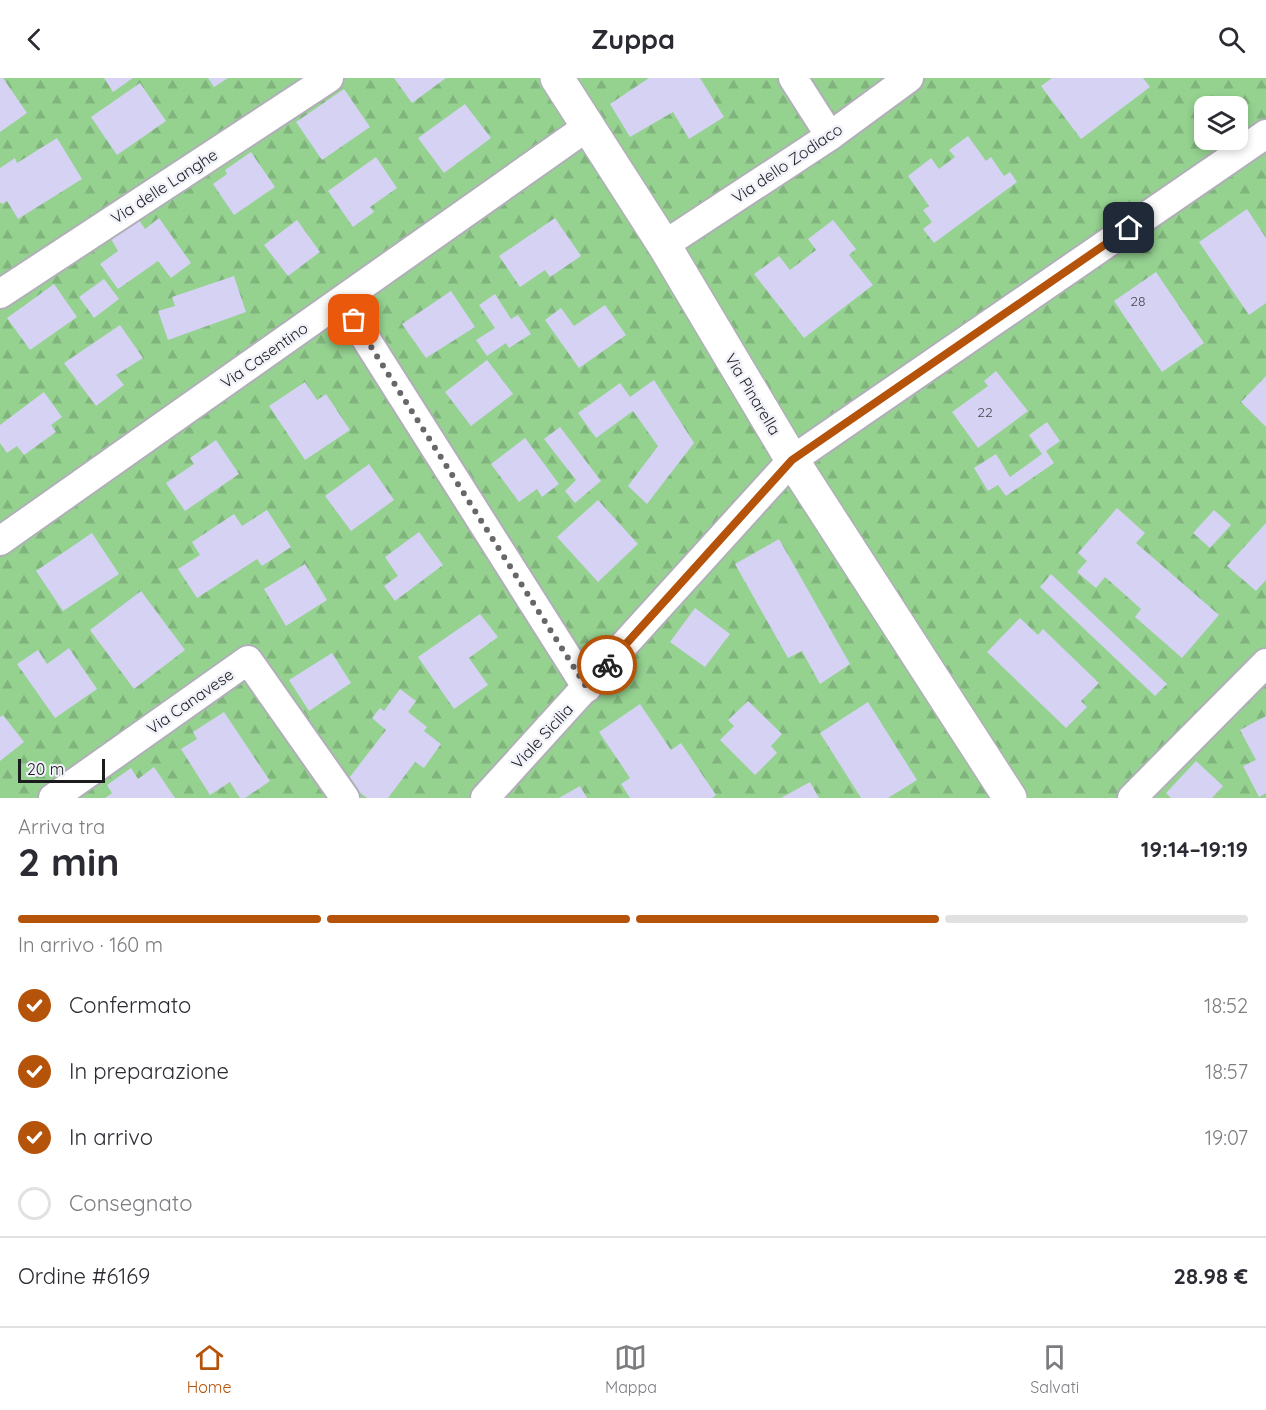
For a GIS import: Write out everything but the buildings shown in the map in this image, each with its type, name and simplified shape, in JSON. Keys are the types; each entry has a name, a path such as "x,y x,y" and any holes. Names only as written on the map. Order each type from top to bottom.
{"street":[{"name":"Via delle Langhe","path":"0,294 329,78"},
{"name":"Via Pinarella","path":"556,78 664,246 792,460 1010,798"},
{"path":"793,78 830,136"},
{"name":"Via dello Zodiaco","path":"664,246 830,136 909,78"},
{"name":"Via Casentino","path":"0,541 587,127"},
{"name":"Viale Sicilia","path":"485,798 792,460 1266,134"},
{"path":"342,301 587,688"},
{"name":"Via Canavese","path":"53,798 248,660 345,798"},
{"path":"1132,798 1266,663"}],"green space":[{"path":"0,78 1266,78 1266,798 0,798"}],"way so far":[{"path":"354,320 587,688 607,665"}],"route":[{"path":"607,665 792,460 1129,228"}]}
